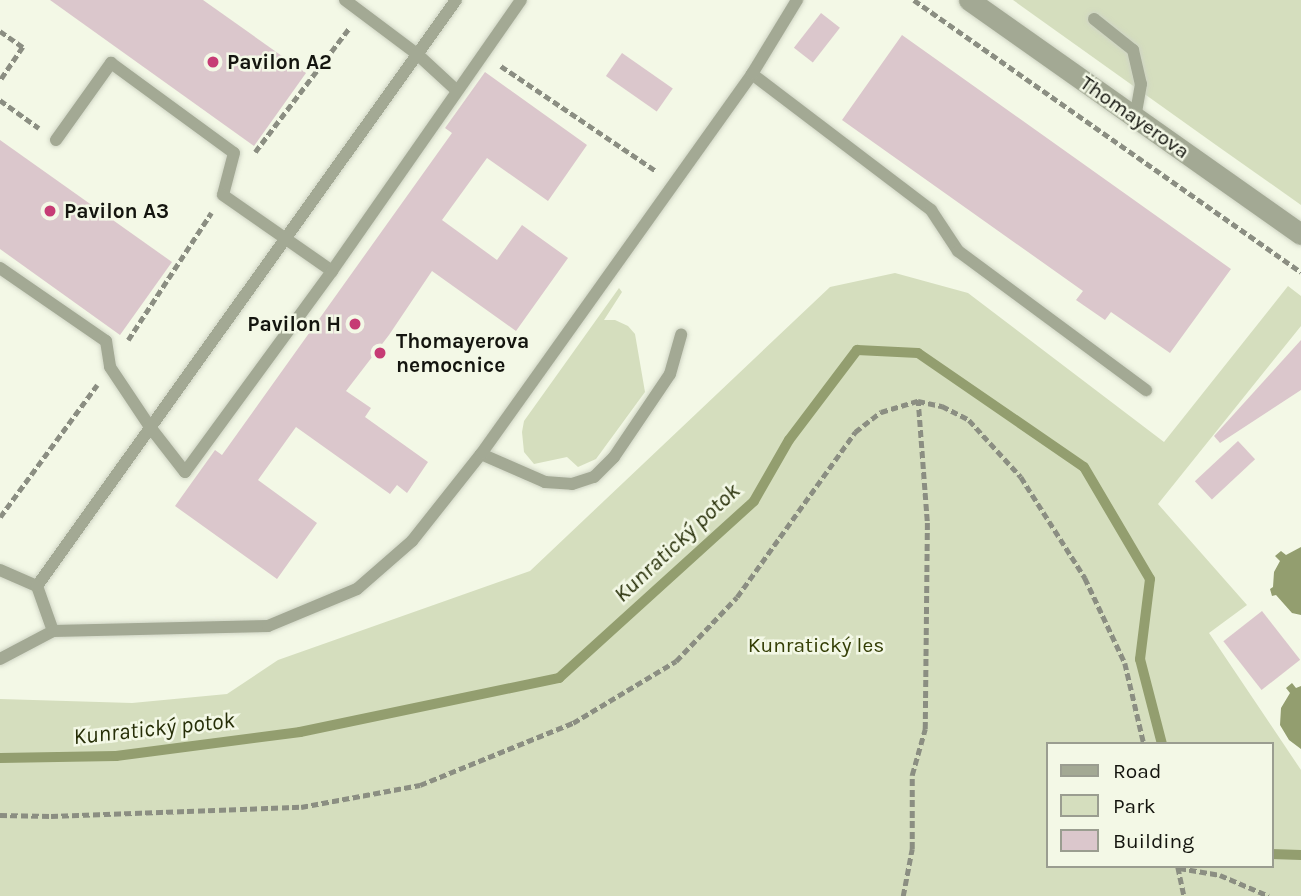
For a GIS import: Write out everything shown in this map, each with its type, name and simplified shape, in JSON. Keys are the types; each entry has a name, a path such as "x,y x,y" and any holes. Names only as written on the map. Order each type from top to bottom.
{"street":[{"name":"Thomayerova","path":"969,0 1301,234"}],"lane":[{"path":"345,0 418,54 456,90"},
{"path":"37,586 456,0"},
{"path":"0,268 106,341 110,366 150,427 185,472 332,271 521,0"},
{"path":"0,659 53,631 268,626 357,589 411,541 481,454 752,74 797,0"},
{"path":"1094,19 1133,50 1141,84 1135,117"},
{"path":"57,140 111,63 234,153 223,195 332,271"},
{"path":"752,74 931,210 958,251 1146,390"},
{"path":"481,454 545,482 572,484 594,477 614,457 670,374 681,335"},
{"path":"0,570 37,586 53,631"}],"path":[{"path":"914,0 1301,272"},
{"path":"0,517 110,366 223,195 363,13"},
{"path":"0,31 23,47 0,81"},
{"path":"483,54 674,183"},
{"path":"0,100 57,140"},
{"path":"0,815 51,816 301,807 420,785 573,723 676,661 737,597 855,432 881,412 918,401 942,406 969,421 1021,477 1085,578 1125,663 1144,742"},
{"path":"903,896 912,849 912,775 925,729 927,521 918,401"},
{"path":"1178,868 1184,896"},
{"path":"1183,868 1220,875 1269,896"}],"green space":[{"path":"1013,0 1301,0 1301,205 1216,145"},
{"name":"Kunratický les","path":"895,273 968,293 1164,442 1288,286 1301,296 1301,326 1158,504 1247,605 1209,633 1301,770 1301,896 0,896 0,699 132,703 227,694 278,660 530,571 830,287"},
{"path":"619,288 622,292 604,320 615,320 628,326 635,334 645,392 596,459 578,467 567,457 534,464 524,452 524,421"}],"shaded area":[{"path":"1301,547 1301,615 1292,613 1276,595 1272,596 1270,589 1273,587 1274,572 1280,561 1275,556 1281,551 1286,555"},
{"path":"1292,683 1296,688 1301,686 1301,749 1289,740 1280,725 1281,708 1290,693 1286,688"}],"building":[{"name":"Pavilon A2","path":"50,0 203,0 306,73 254,146"},
{"path":"821,13 840,28 813,62 794,48"},
{"path":"902,35 1231,269 1170,353 1111,312 1105,320 1076,300 1083,291 842,120"},
{"path":"622,53 673,89 657,111 606,76"},
{"name":"Pavilon H","path":"485,72 587,145 548,201 487,158 442,220 497,260 522,225 568,258 516,331 432,271 389,335 346,391 371,408 365,417 428,462 407,493 397,485 390,494 296,427 258,480 317,523 277,579 175,506 215,450 222,455 452,133 445,128"},
{"name":"Pavilon A3","path":"0,140 172,262 120,335 0,249"},
{"path":"1301,340 1301,390 1220,443 1214,436"},
{"path":"1238,441 1255,459 1212,500 1195,481"},
{"path":"1262,611 1300,660 1262,690 1223,641"}],"waterway":[{"name":"Kunratický potok","path":"0,758 116,756 300,732 559,678 754,501 789,440 857,350 918,353 1084,467 1150,579 1140,659 1161,742"},
{"name":"Kunratický potok","path":"1273,854 1301,855"}],"place":[{"name":"Pavilon A2","path":"213,62"},
{"name":"Pavilon A3","path":"50,211"},
{"name":"Pavilon H","path":"355,324"},
{"name":"Thomayerova nemocnice","path":"380,353"}]}
